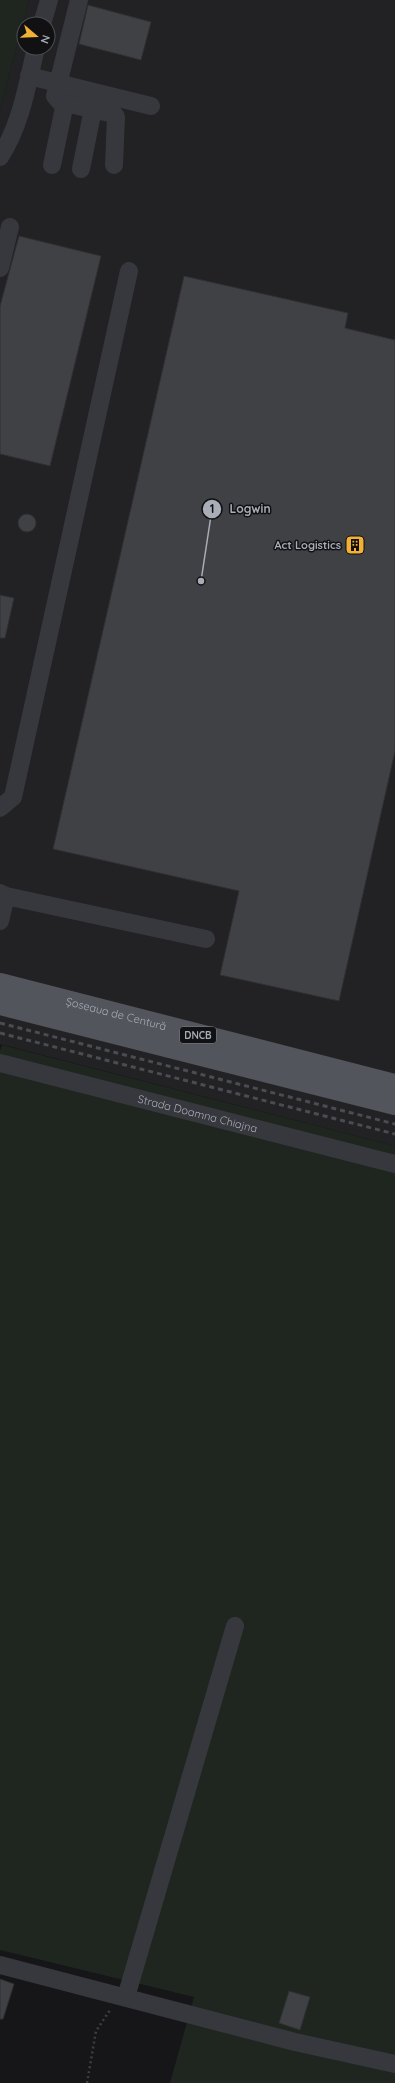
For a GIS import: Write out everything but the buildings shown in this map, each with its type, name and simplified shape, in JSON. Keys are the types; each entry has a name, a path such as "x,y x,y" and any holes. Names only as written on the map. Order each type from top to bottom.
{"main road":[{"name":"Șoseaua de Centură","path":"0,984 395,1085"},
{"name":"Șoseaua de Centură","path":"0,1004 395,1104"}],"street":[{"path":"44,16 49,0"},
{"path":"79,0 54,96 60,102 114,114 116,117 114,165"},
{"path":"0,157 9,143 16,125 34,56"},
{"path":"29,76 152,106"},
{"path":"52,165 65,103"},
{"path":"81,169 93,109"},
{"path":"0,268 10,227"},
{"path":"0,808 13,797 129,271"},
{"path":"0,921 3,895 206,939"},
{"name":"Strada Doamna Chiajna","path":"0,1063 395,1164"},
{"path":"126,1997 235,1626"},
{"path":"0,1965 295,2042 395,2064"}],"path":[{"path":"87,2083 96,2031 112,2007 126,1997"}],"shaded area":[{"path":"0,0 29,0 25,16 16,16 16,49 0,110"},
{"path":"29,0 395,0 395,1146 0,1044 0,110 16,49 16,56 56,56 56,16 25,16"},
{"path":"2,1045 395,1146 395,2083 170,2083 194,1997 0,1950 0,1051"}],"railway":[{"path":"0,1023 395,1124"},
{"path":"0,1033 395,1134"}],"place":[{"name":"Act Logistics","path":"355,545"},
{"name":"Logwin","path":"201,581"}]}
